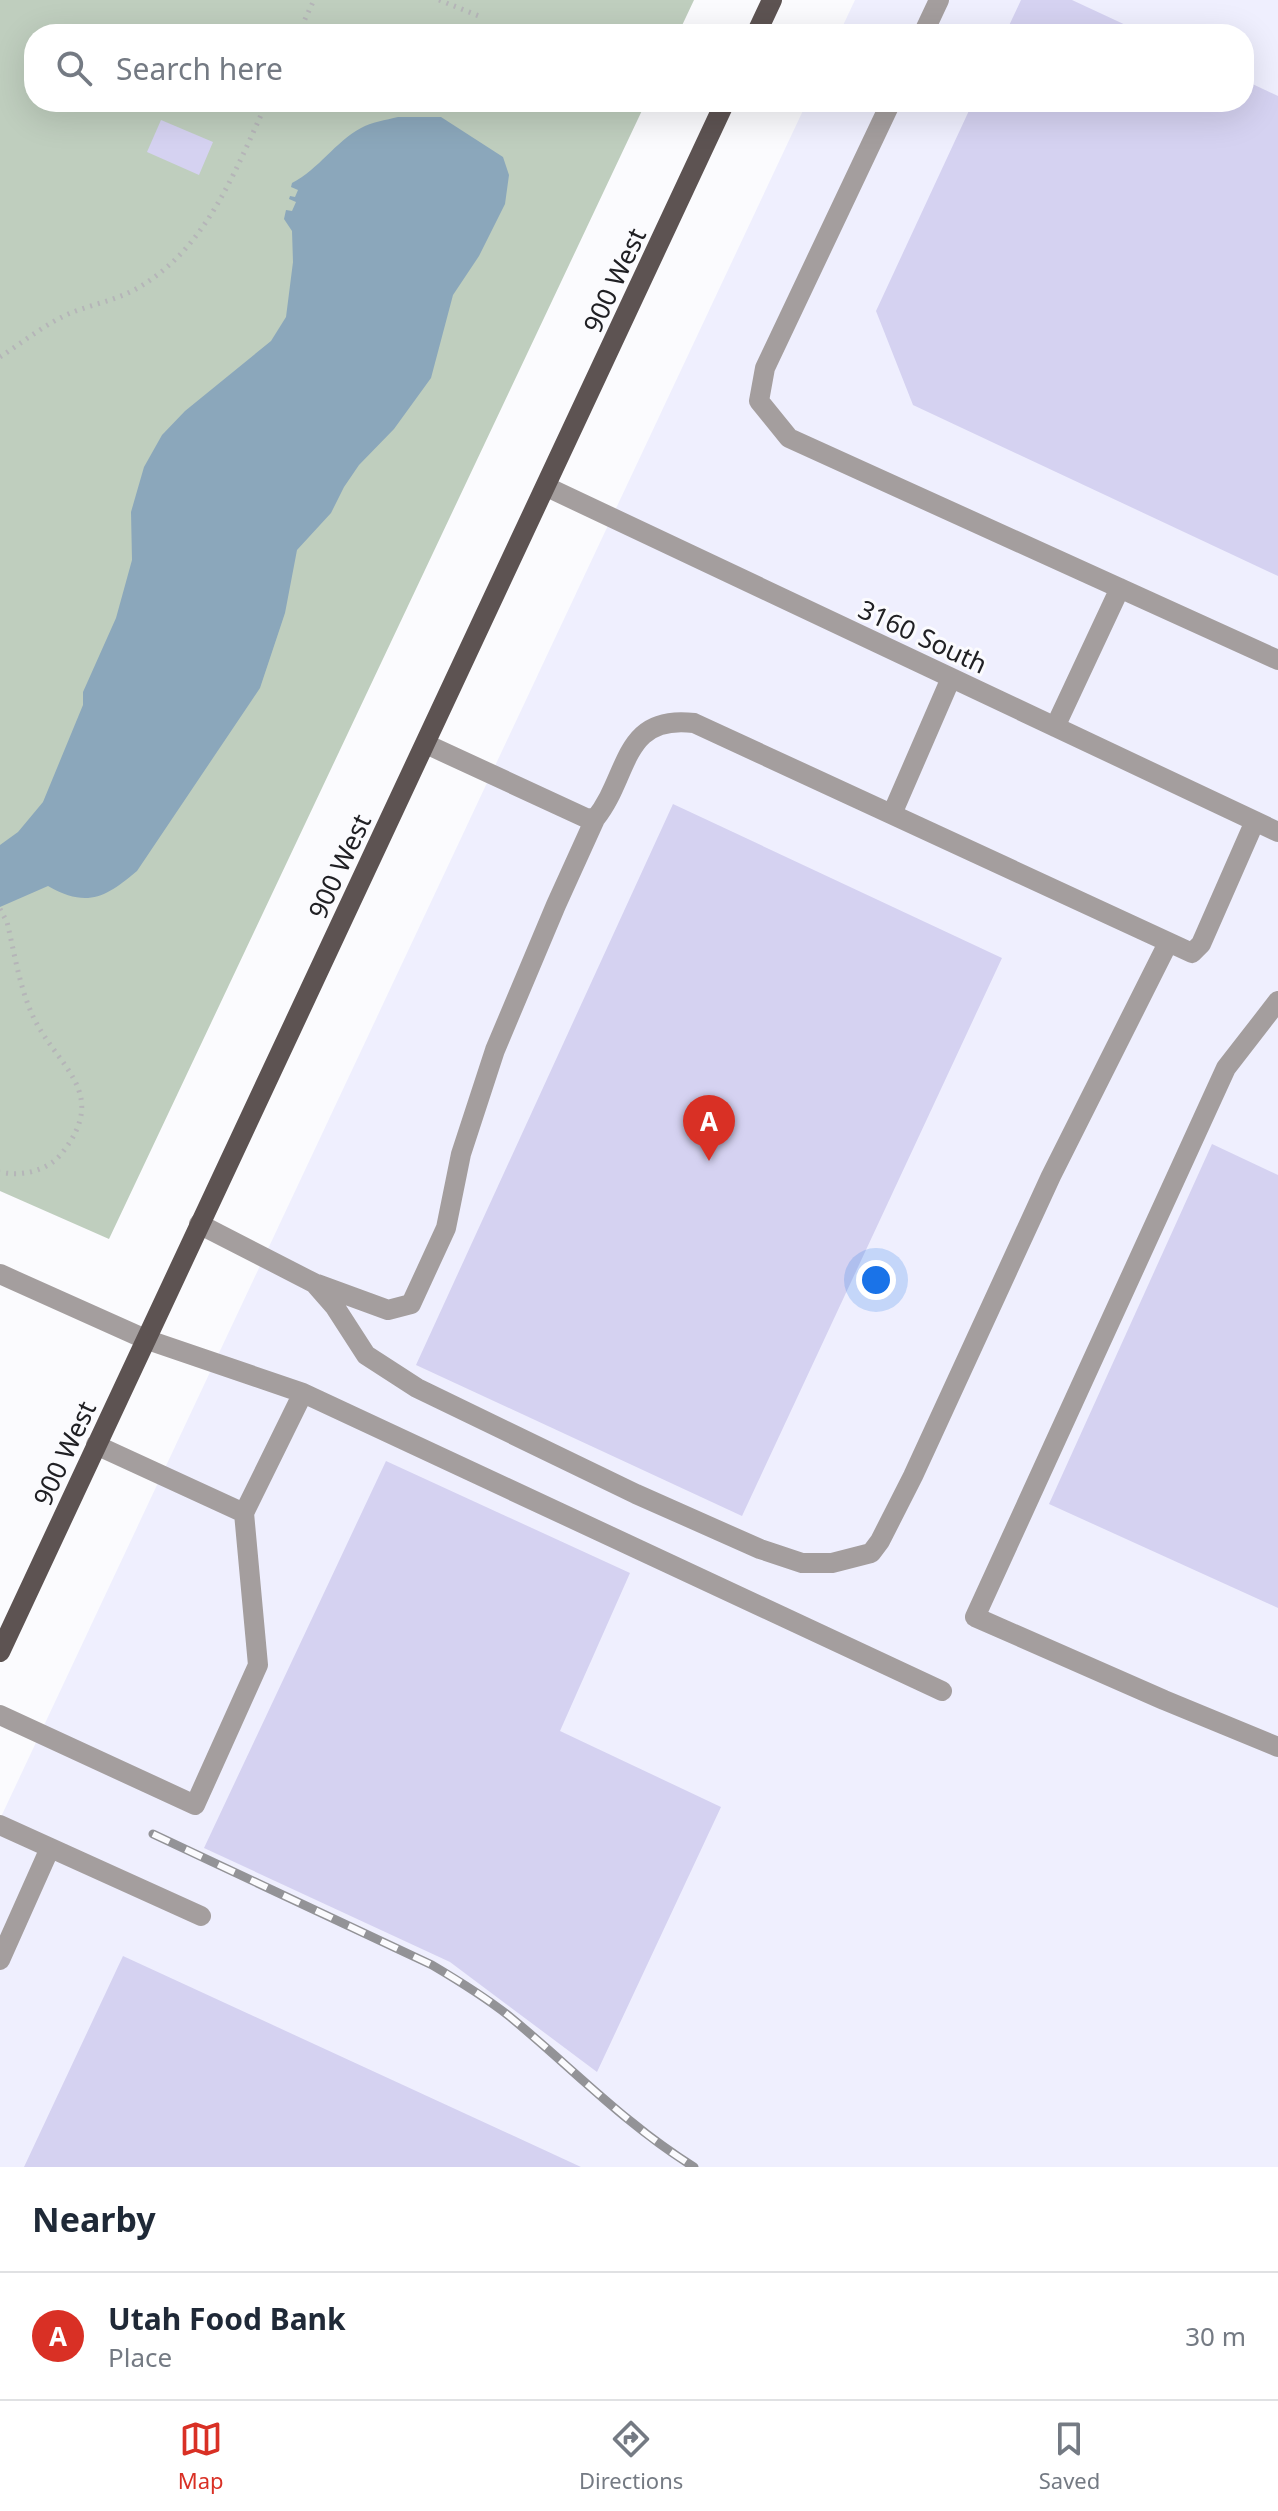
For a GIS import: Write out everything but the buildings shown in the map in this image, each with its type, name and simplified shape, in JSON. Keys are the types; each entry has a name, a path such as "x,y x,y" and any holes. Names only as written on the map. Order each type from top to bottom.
{"main road":[{"path":"761,24 772,0"},
{"name":"900 West","path":"0,1652 720,112"}],"street":[{"path":"928,24 939,0"},
{"path":"886,112 765,368 759,401 789,438 1278,660"},
{"name":"3160 South","path":"547,487 1278,832"},
{"path":"1055,727 1120,588"},
{"path":"892,814 951,678"},
{"path":"199,1224 314,1283 388,1310 403,1309 411,1304 446,1228 464,1145 495,1050 556,905 595,819 639,736 658,724 679,721 694,723 1192,953 1201,944 1255,821"},
{"path":"426,744 586,818 595,819"},
{"path":"314,1283 335,1307 366,1355 417,1388 595,1475 760,1549 802,1563 832,1563 871,1553 913,1476 1051,1176 1168,943"},
{"path":"1278,1001 1226,1068 975,1617 1278,1747"},
{"path":"0,1274 145,1339 303,1393 942,1691"},
{"path":"0,1715 195,1805 258,1665 244,1513 303,1393"},
{"path":"96,1445 244,1513"},
{"path":"0,1825 201,1916"},
{"path":"0,1960 50,1848"}],"path":[{"path":"303,24 314,0"},
{"path":"439,0 479,16"},
{"path":"0,357 71,313 135,290 186,249 198,236 231,180 262,112"},
{"path":"0,909 7,922 31,1011 50,1045 72,1074 81,1093 82,1107 78,1131 57,1160 46,1167 15,1175 0,1172"}],"shaded area":[{"path":"855,0 1278,0 1278,2167 0,2167 0,1819 802,112 1254,112 1254,24 844,24"}],"green space":[{"path":"0,0 694,0 683,24 24,24 24,112 641,112 109,1239 0,1191"}],"water":[{"path":"398,117 441,117 503,157 509,175 505,204 479,256 453,295 431,378 394,429 359,465 331,513 297,550 285,613 260,688 137,871 115,888 95,897 74,897 48,886 0,907 0,845 18,832 43,802 83,705 83,692 116,618 132,560 131,512 144,467 162,435 185,411 271,341 286,317 293,262 292,231 284,219 286,210 292,211 296,202 289,199 290,196 295,197 298,190 291,187 292,183 361,128"}],"railway":[{"path":"153,1834 452,1977 509,2016 645,2133 694,2167"}],"place":[{"name":"Utah Food Bank","path":"709,1161"}]}
